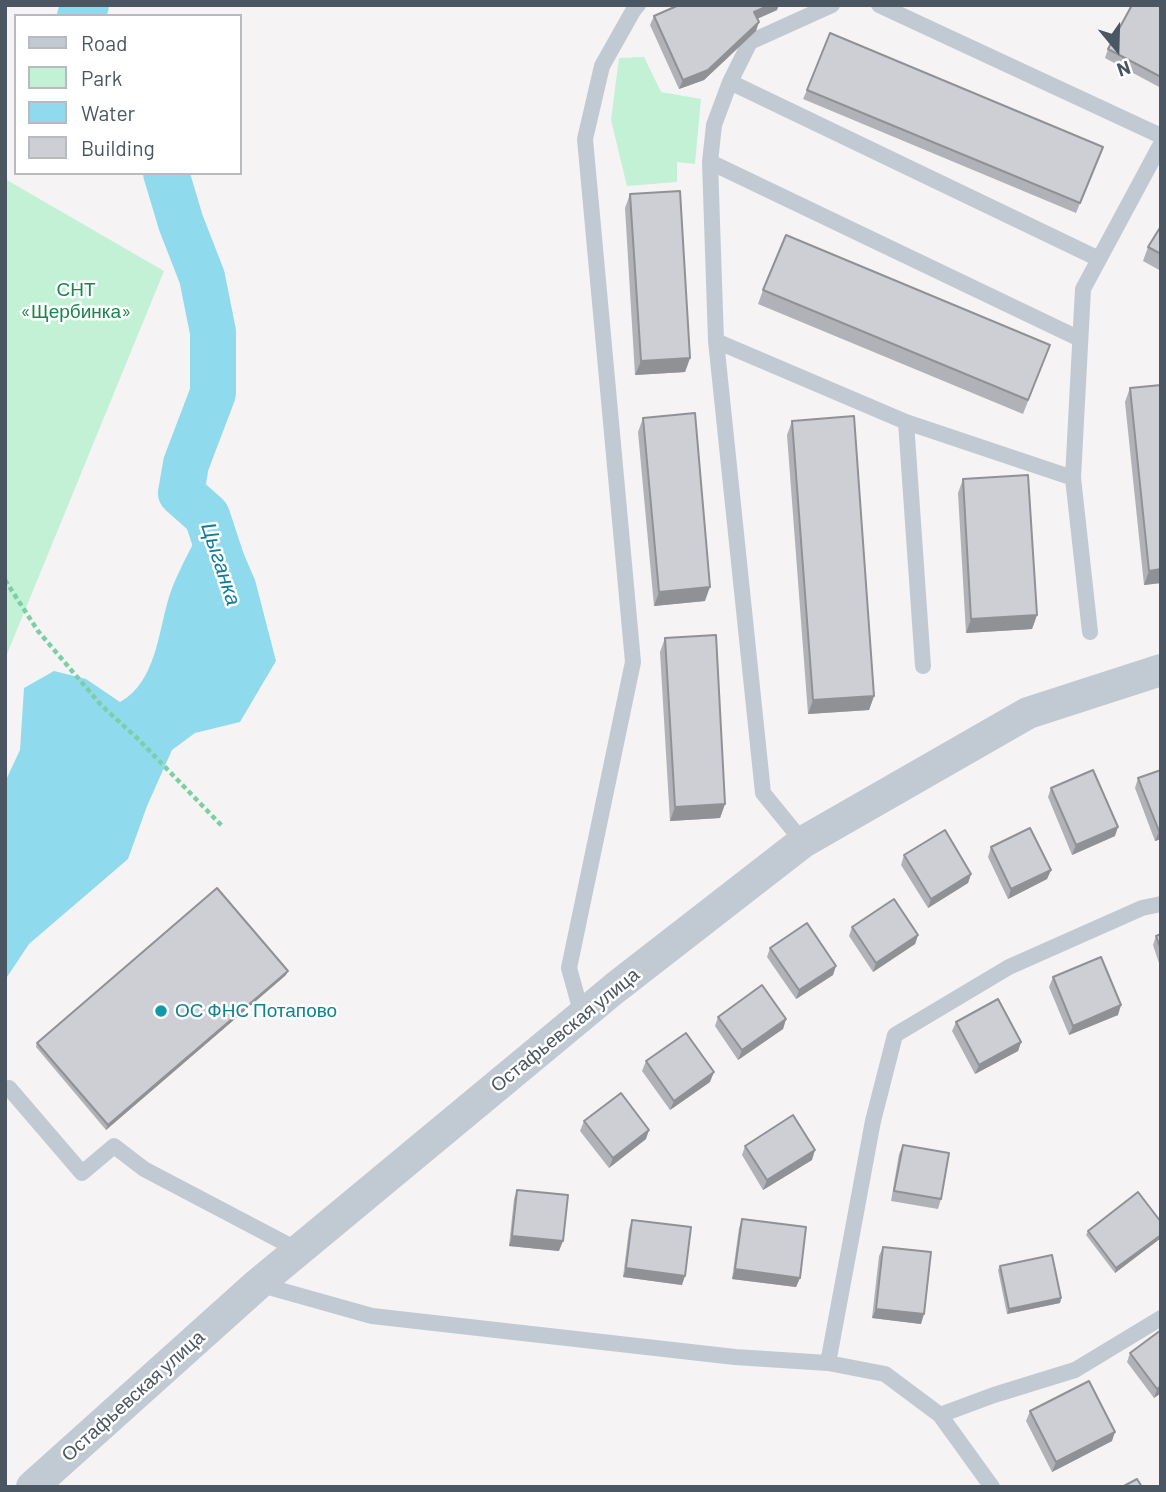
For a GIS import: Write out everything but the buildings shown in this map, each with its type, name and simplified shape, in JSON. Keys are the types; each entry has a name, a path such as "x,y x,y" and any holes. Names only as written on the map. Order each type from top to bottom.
{"street":[{"name":"Остафьевская улица","path":"32,1487 298,1250 582,1015 803,842 1028,713 1161,670"}],"lane":[{"path":"582,1015 569,968 633,662 585,139 601,66 638,5"},
{"path":"803,842 763,793 716,341 710,162 714,125 730,82 750,42 832,5"},
{"path":"879,5 1161,136"},
{"path":"730,82 1099,259"},
{"path":"1090,632 1073,478 1083,289 1161,144"},
{"path":"710,162 1080,339"},
{"path":"716,341 906,422 1073,478"},
{"path":"906,422 923,666"},
{"path":"828,1363 873,1121 895,1035 1009,967 1142,908 1161,904"},
{"path":"9,1088 82,1173 114,1146 144,1169 298,1250"},
{"path":"258,1284 372,1316 735,1357 828,1363 885,1374 940,1415 992,1487"},
{"path":"940,1415 993,1395 1075,1370 1161,1318"}],"path":[{"path":"5,580 38,631 101,705 138,739 223,827"}],"green space":[{"path":"644,57 661,92 701,99 695,164 677,162 677,182 627,186 611,120 619,58"},
{"name":"СНТ «Щербинка»","path":"5,179 164,271 5,659"}],"water":[{"path":"214,535 239,543 255,580 276,661 240,722 195,733 172,750 147,806 128,859 29,944 5,980 5,782 20,750 24,688 54,671 86,679 120,702 132,693 141,682 154,656 171,590 194,542"}],"waterway":[{"name":"Цыганка","path":"81,14 86,5"},
{"name":"Цыганка","path":"167,175 181,223 202,277 213,332 213,393 186,464 181,493 207,516 233,595"}],"place":[{"name":"ОС ФНС Потапово","path":"161,1011"}]}
